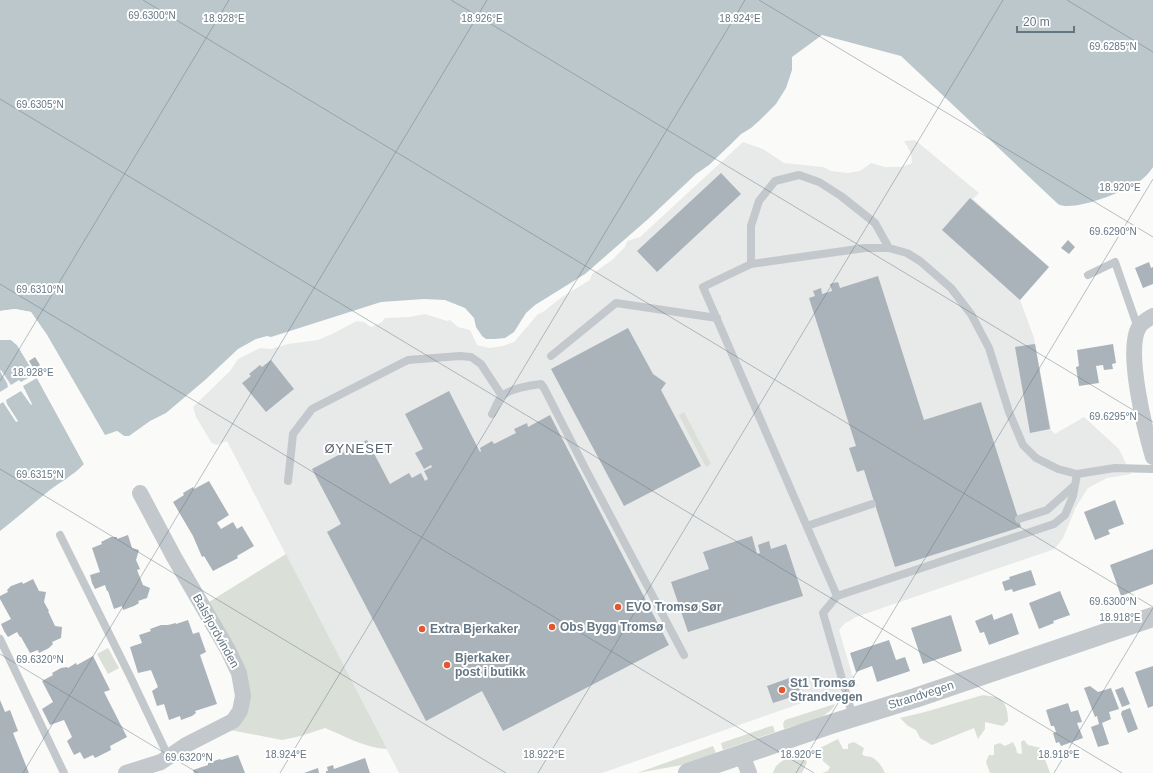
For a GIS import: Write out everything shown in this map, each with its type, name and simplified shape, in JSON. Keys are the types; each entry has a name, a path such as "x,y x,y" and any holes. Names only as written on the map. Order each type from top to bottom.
{"street":[{"path":"1153,316 1138,328 1134,345 1135,371 1143,416 1153,457"},
{"name":"Balsfjordvinden","path":"126,773 165,764 186,746 233,721 242,707 243,691 239,673 228,650 174,557 140,493"},
{"name":"Strandvegen","path":"688,773 746,764 853,717 915,698 1153,617"}],"lane":[{"path":"751,264 751,226 759,201 775,181 799,175 819,182 841,196 875,223 888,248"},
{"path":"837,596 703,287 751,264 865,248 888,248 907,252 920,261 951,288 971,314 989,348 1009,412 1023,445 1036,458 1058,469 1077,474 1115,468 1153,469"},
{"path":"1088,275 1115,262 1138,328"},
{"path":"551,356 616,303 716,318"},
{"path":"288,481 293,434 312,409 408,360 460,356 471,357 481,364 502,396"},
{"path":"492,414 502,396 514,390 534,384 541,384 684,655"},
{"path":"853,717 823,613 837,596 1054,524 1065,515 1073,496 1077,474"},
{"path":"1019,519 1047,510 1075,485"},
{"path":"807,526 872,504"},
{"path":"60,535 130,676 165,764"},
{"path":"0,639 64,773"}],"shaded area":[{"path":"0,0 1153,0 1153,167 1138,182 1116,193 1084,204 1065,206 1058,204 901,56 822,35 792,57 792,70 786,88 776,104 760,120 741,134 709,165 696,174 647,220 585,274 535,305 526,313 514,332 505,338 486,339 476,327 474,318 465,308 445,300 424,299 381,302 271,337 267,336 256,339 238,349 205,380 166,413 150,421 129,436 124,436 117,431 105,436 47,335 31,312 15,309 0,311"},
{"path":"915,140 979,193 973,199 1049,267 1020,300 1034,338 1051,430 1055,434 1084,417 1119,449 1131,474 1107,478 1088,488 1076,507 1063,538 1052,550 856,617 844,624 839,630 852,674 858,686 799,704 602,773 399,773 227,441 216,445 211,442 196,417 193,407 230,371 238,359 260,348 271,349 288,344 318,340 357,321 364,322 371,327 382,322 385,318 409,317 425,314 447,321 450,320 458,327 470,330 477,345 489,348 503,346 514,342 538,314 590,280 592,274 612,260 625,247 627,241 640,237 743,142 763,149 784,163 823,167 831,171 848,173 860,171 871,163 885,167 901,167 912,163 911,153 904,141"},
{"path":"0,340 11,340 17,345 84,464 0,531"},
{"path":"684,412 711,464 706,467 679,415"},
{"path":"286,554 387,749 363,744 325,728 301,736 282,740 230,730 247,713 209,602"},
{"path":"108,648 119,668 108,674 97,654"},
{"path":"983,695 996,697 1002,701 1007,710 1008,721 1003,726 985,722 985,729 978,739 974,728 932,745 920,738 916,730 908,726 900,718 925,712"},
{"path":"835,704 827,714 805,723 784,729 783,724 785,720"},
{"path":"773,726 775,732 723,750 721,743"},
{"path":"838,739 843,749 848,749 848,744 854,742 864,748 862,754 876,760 885,773 822,773 828,771 830,767 823,761 816,750"},
{"path":"1024,740 1028,745 1041,748 1050,773 990,773 986,762 989,755 994,755 994,745 1000,743 1005,746 1013,742 1017,753 1022,754 1021,742"},
{"path":"713,746 716,753 682,765 637,773"},
{"path":"797,755 802,755 807,762 802,773 773,773 774,769 779,763"}],"pier":[{"path":"15,309 31,312 47,335 105,435 117,431 124,436 123,437 116,433 109,437 103,437 45,336 30,314 15,311 0,313 0,311"},
{"path":"0,338 12,338 19,343 86,462 84,464 37,378 23,386 32,404 31,405 21,391 6,400 18,421 16,422 3,402 0,404 0,392 8,387 0,371 1,370 11,385 19,380 21,382 35,374 17,345 11,340 0,340"}],"building":[{"path":"721,173 741,194 657,272 637,251"},
{"path":"970,198 1049,267 1020,300 942,230"},
{"path":"1068,240 1075,247 1069,254 1061,248"},
{"path":"1149,262 1151,268 1153,267 1153,284 1143,288 1135,268"},
{"path":"878,276 924,420 981,402 1021,527 895,567 864,470 857,472 849,448 856,446 809,298 815,296 813,291 821,288 822,294 832,291 830,284 838,282 840,288"},
{"path":"628,328 653,374 666,383 661,390 701,466 624,506 551,369"},
{"path":"1035,344 1050,429 1030,433 1015,347"},
{"path":"1113,344 1116,363 1112,364 1113,369 1104,370 1103,365 1096,366 1099,383 1079,386 1076,367 1079,366 1077,350"},
{"path":"35,357 40,365 34,369 29,361"},
{"path":"271,360 294,389 266,412 242,383 251,376 249,374 260,365 262,367"},
{"path":"449,391 480,452 480,448 492,441 494,444 516,433 514,429 527,423 528,427 550,415 669,645 503,731 482,691 426,721 327,532 341,524 312,469 367,440 390,484 409,473 412,478 421,473 425,481 428,479 424,471 432,467 431,465 424,469 415,453 423,449 405,414"},
{"path":"209,481 229,515 217,523 221,529 233,522 237,529 242,526 254,546 237,556 238,558 213,571 204,556 202,557 193,536 173,502 193,487 194,489"},
{"path":"1115,500 1124,524 1108,530 1110,534 1095,540 1084,512"},
{"path":"128,535 132,548 139,550 136,560 140,569 137,570 143,585 150,588 147,598 138,601 139,603 134,606 123,610 122,606 114,609 105,585 95,589 92,583 90,575 100,572 92,548 102,544 101,542 111,537 117,537 117,539"},
{"path":"752,536 757,554 760,553 758,545 769,541 771,549 786,544 803,596 688,632 671,582 709,569 703,552"},
{"path":"1153,549 1153,584 1121,596 1110,565"},
{"path":"1031,570 1036,585 1013,592 1012,589 1005,591 1002,582 1010,579 1009,577"},
{"path":"33,579 39,591 46,592 44,602 55,626 62,627 61,638 52,642 53,644 49,648 39,653 38,650 30,653 17,632 8,637 1,624 11,619 0,599 0,596 8,592 7,590 11,586 22,582 23,584"},
{"path":"1060,591 1070,615 1053,621 1054,623 1039,629 1029,603"},
{"path":"1012,613 1019,634 989,645 984,632 980,633 975,621 992,614 994,620"},
{"path":"951,615 962,651 923,664 911,628"},
{"path":"188,620 193,634 199,632 206,652 200,655 217,704 195,711 196,713 192,716 181,720 180,716 169,720 164,704 157,706 152,691 158,687 151,670 138,673 130,647 142,643 139,635 151,631 150,629 161,625 176,624"},
{"path":"889,640 896,660 905,657 910,671 877,682 872,666 856,672 850,653"},
{"path":"93,656 110,690 104,692 127,737 110,746 111,750 95,758 93,755 84,759 80,752 74,755 67,741 72,737 64,720 50,725 42,709 53,702 42,681 53,675 52,673 61,668 68,668 76,663 77,665"},
{"path":"1153,666 1153,706 1148,708 1135,672"},
{"path":"795,676 801,694 773,703 767,686"},
{"path":"1090,686 1098,692 1111,688 1119,709 1109,712 1111,719 1102,723 1109,744 1098,747 1091,727 1099,724 1097,716 1095,717 1084,688"},
{"path":"1123,687 1130,704 1122,707 1115,690"},
{"path":"0,700 5,712 10,710 18,731 13,733 29,773 0,773"},
{"path":"1068,703 1071,712 1078,710 1082,722 1077,723 1083,738 1061,746 1059,742 1056,743 1053,733 1056,732 1054,726 1051,726 1046,710"},
{"path":"1130,708 1138,729 1128,733 1121,714 1122,711"},
{"path":"238,755 245,773 194,773 193,770 208,765 208,763"},
{"path":"365,758 370,773 326,773 326,771 328,771 327,767 333,765 334,769"},
{"path":"318,768 319,773 304,773"}],"place":[{"name":"EVO Tromsø Sør","path":"618,607"},
{"name":"Obs Bygg Tromsø","path":"552,627"},
{"name":"Extra Bjerkaker","path":"422,629"},
{"name":"Bjerkaker post i butikk","path":"447,665"},
{"name":"St1 Tromsø Strandvegen","path":"782,690"}],"district":[{"name":"ØYNESET","path":"359,448"}]}
